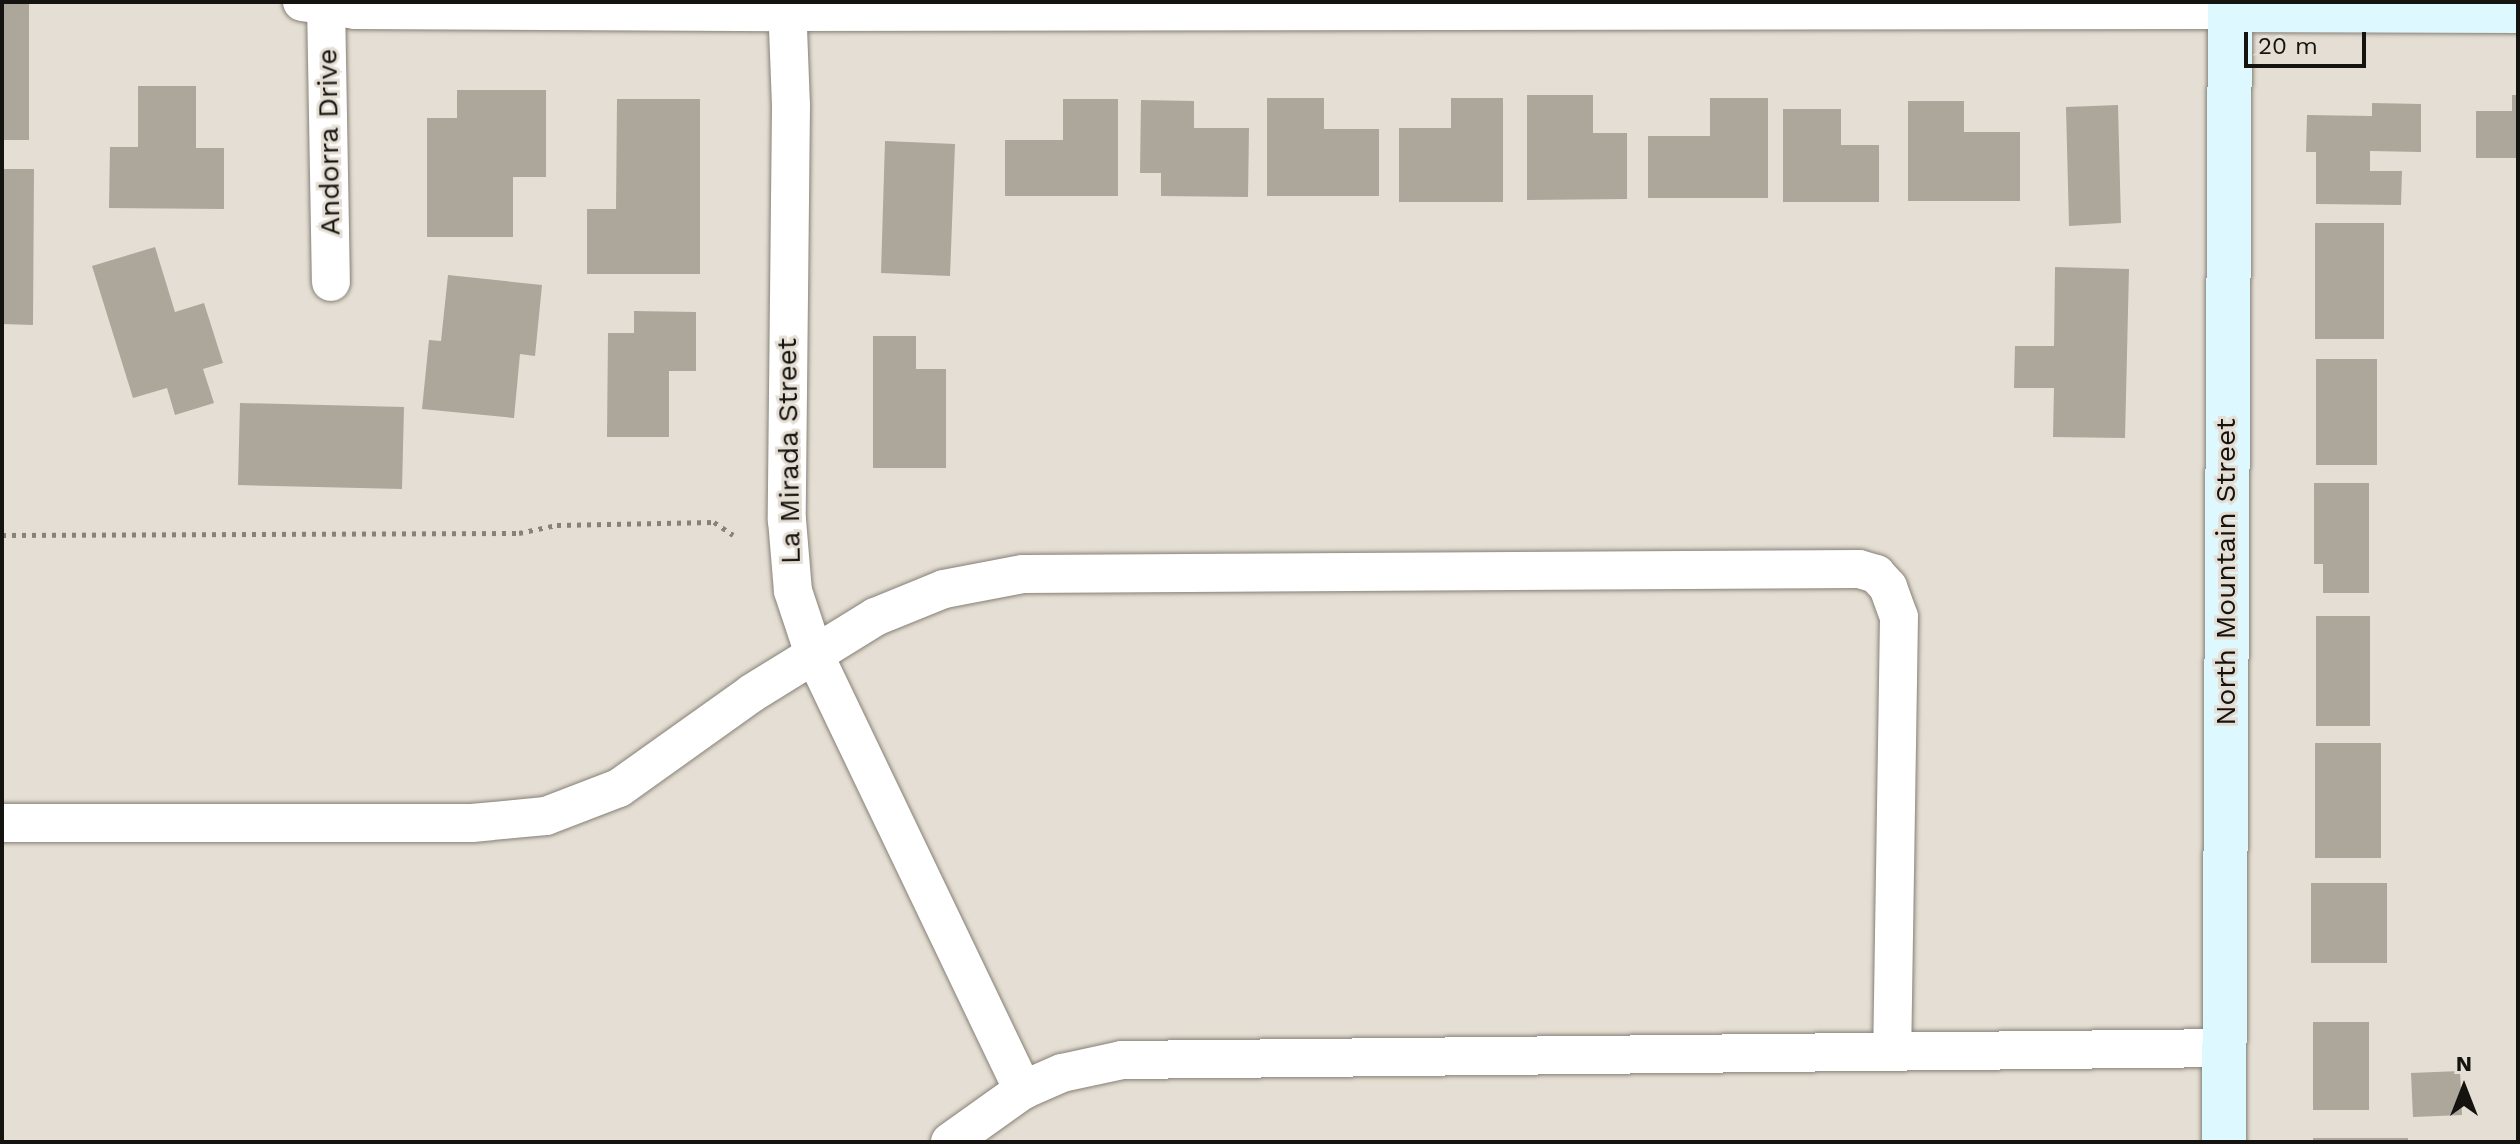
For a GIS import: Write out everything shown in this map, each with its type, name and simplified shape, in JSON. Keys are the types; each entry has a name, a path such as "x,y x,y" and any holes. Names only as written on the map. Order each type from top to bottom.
{"street":[{"path":"318,4 787,7 2230,6 2518,11"},
{"name":"Andorra Drive","path":"318,4 331,282"},
{"name":"North Mountain Street","path":"2224,1142 2230,6"},
{"name":"La Mirada Street","path":"787,7 791,105 787,520 793,591 814,654 1023,1090"},
{"path":"2,823 472,823 546,816 619,788 814,654 910,601 1023,574 1840,568 1876,574 1888,587 1899,617 1892,1052"},
{"path":"950,1142 1023,1090 1093,1065 1145,1059 2225,1048"}],"path":[{"path":"2,535 519,533 557,525 714,522 733,535"}],"building":[{"path":"2,2 29,2 29,140 2,140"},
{"path":"138,86 196,86 196,148 224,148 224,209 109,208 110,147 138,147"},
{"path":"457,90 546,90 546,177 513,177 513,237 427,237 427,118 457,118"},
{"path":"1527,95 1593,95 1593,133 1627,133 1627,199 1527,200"},
{"path":"2512,95 2518,95 2518,158 2476,158 2476,111 2512,111"},
{"path":"1267,98 1324,98 1324,129 1379,129 1379,196 1267,196"},
{"path":"1451,98 1503,98 1503,202 1399,202 1399,128 1451,128"},
{"path":"1710,98 1768,98 1768,198 1648,198 1648,136 1710,136"},
{"path":"617,99 700,99 700,274 587,274 587,209 616,209"},
{"path":"1063,99 1118,99 1118,196 1005,196 1005,140 1063,140"},
{"path":"1141,100 1194,101 1194,128 1249,128 1248,197 1161,196 1161,173 1140,173"},
{"path":"1908,101 1964,101 1964,132 2020,132 2020,201 1908,201"},
{"path":"2372,103 2421,104 2421,152 2370,151 2370,171 2402,171 2401,205 2316,204 2316,152 2306,152 2307,115 2372,116"},
{"path":"2118,105 2121,223 2069,226 2066,107"},
{"path":"1783,109 1841,109 1841,145 1879,145 1879,202 1783,202"},
{"path":"885,141 955,144 950,276 881,273"},
{"path":"2,169 34,169 33,325 2,324"},
{"path":"2315,223 2384,223 2384,339 2315,339"},
{"path":"155,247 175,312 204,303 223,363 203,369 214,403 175,415 167,388 133,398 92,266"},
{"path":"2055,267 2129,269 2125,438 2053,437 2054,388 2014,388 2015,346 2054,346"},
{"path":"448,275 542,285 535,356 520,354 514,418 422,409 429,340 441,341"},
{"path":"634,311 696,312 696,371 669,371 669,437 607,437 608,333 634,333"},
{"path":"873,336 916,336 916,369 946,369 946,468 873,468"},
{"path":"2316,359 2377,359 2377,465 2316,465"},
{"path":"240,403 404,407 402,489 238,485"},
{"path":"2314,483 2369,483 2369,593 2323,593 2323,564 2314,564"},
{"path":"2316,616 2370,616 2370,726 2316,726"},
{"path":"2315,743 2381,743 2381,858 2315,858"},
{"path":"2311,883 2387,883 2387,963 2311,963"},
{"path":"2313,1022 2369,1022 2369,1110 2313,1110"},
{"path":"2460,1071 2462,1115 2413,1117 2411,1073"},
{"path":"2313,1138 2408,1138 2408,1142 2313,1142"}]}
